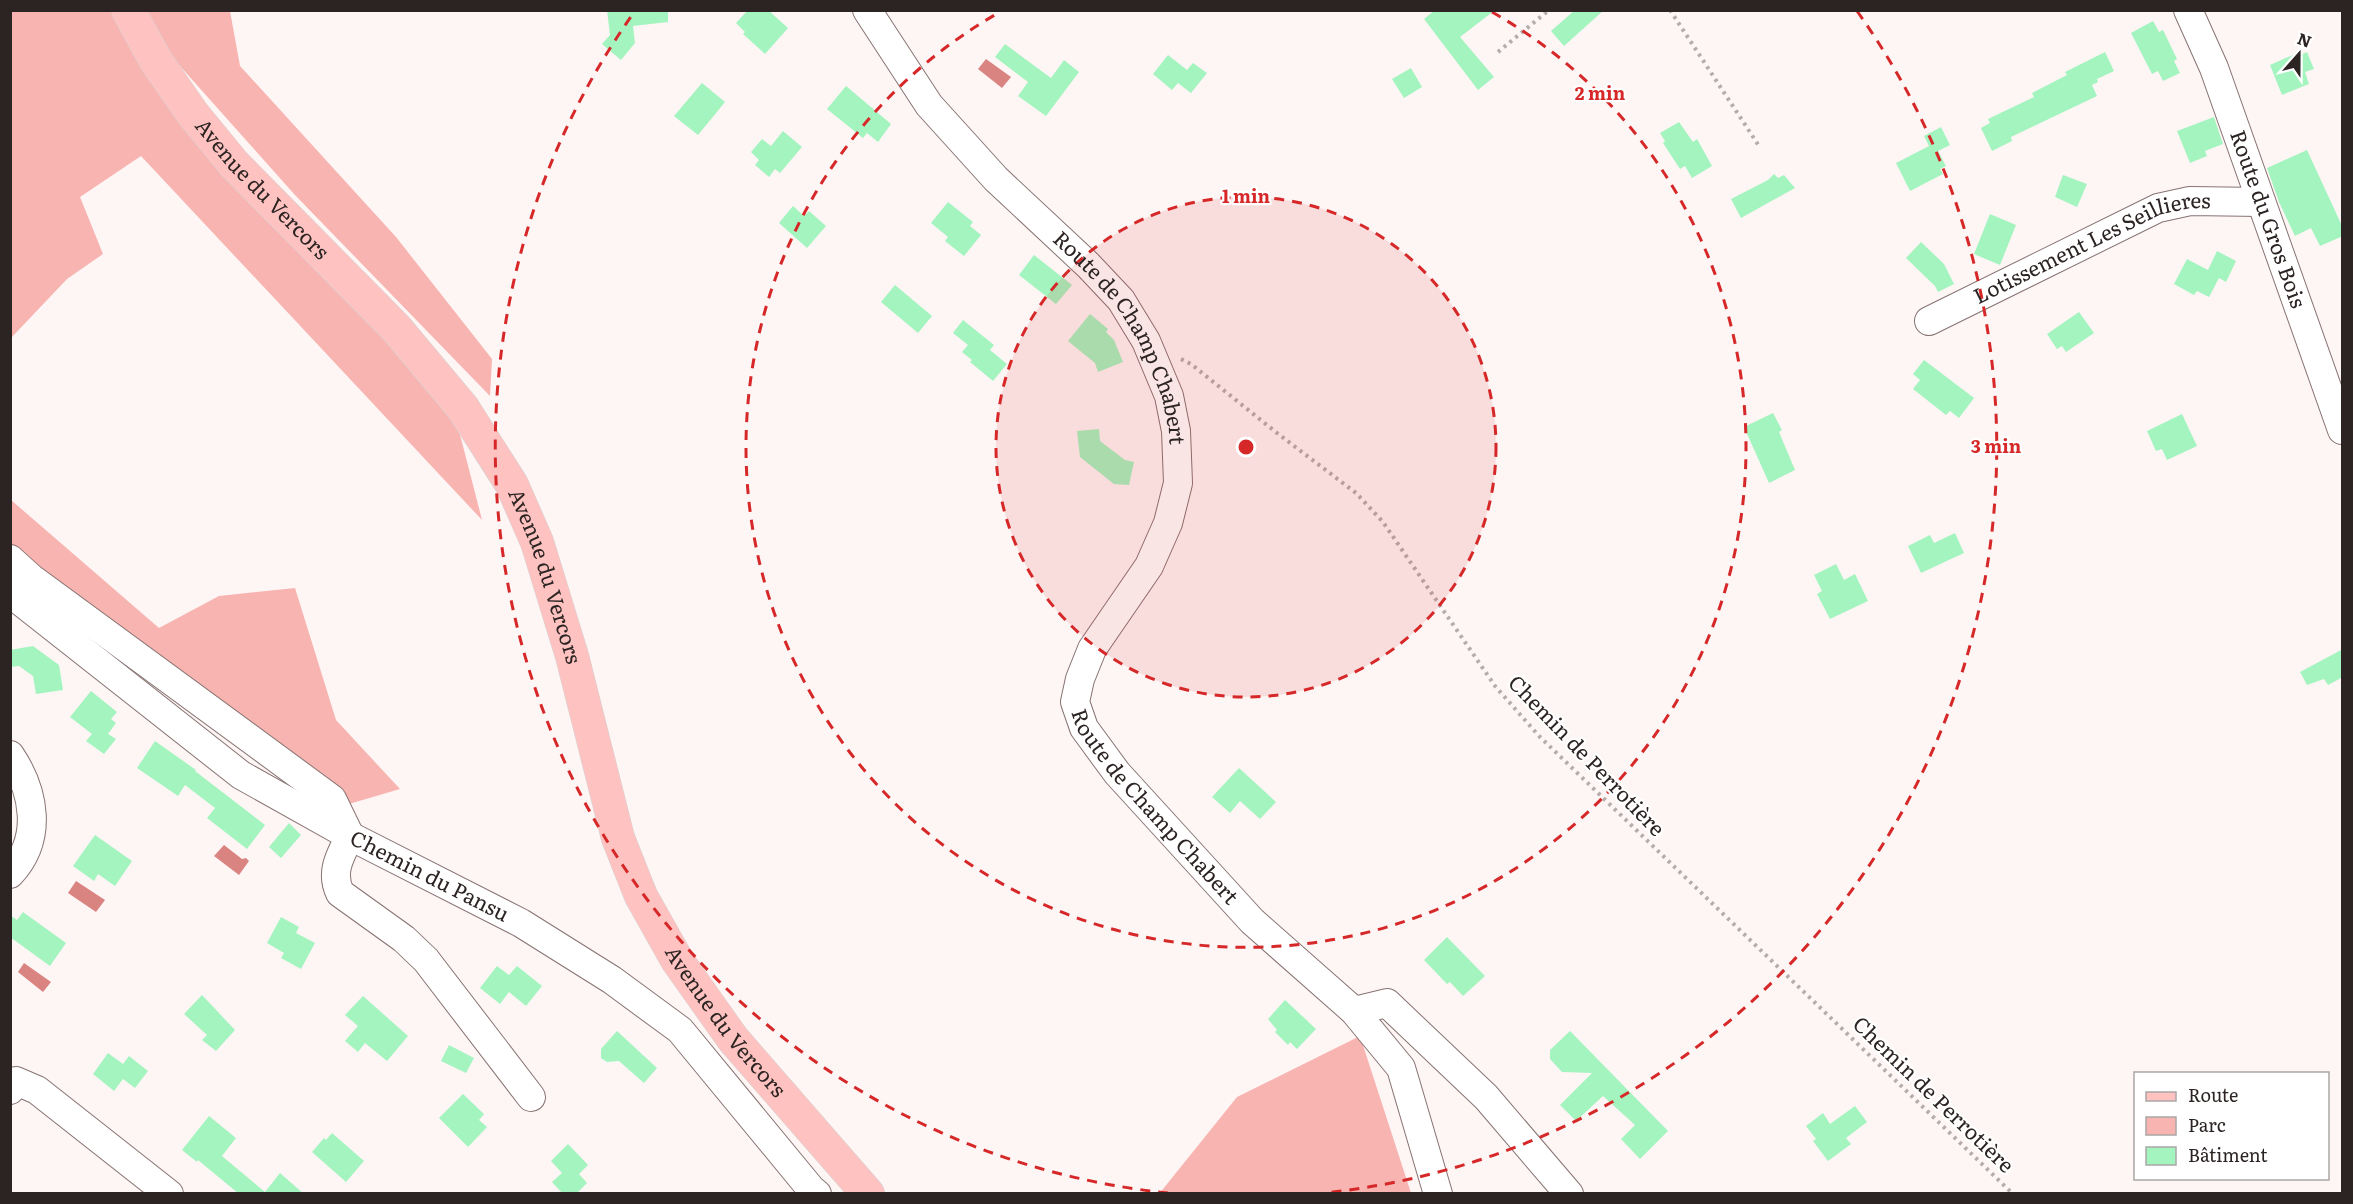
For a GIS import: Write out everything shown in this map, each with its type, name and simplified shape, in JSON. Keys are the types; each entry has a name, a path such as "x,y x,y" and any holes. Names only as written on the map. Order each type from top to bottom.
{"main road":[{"name":"Avenue du Vercors","path":"128,10 156,61 193,114 234,164 396,328 463,408 512,485 537,542 572,656 618,838 641,896 677,960 733,1039 868,1194"}],"street":[{"name":"Route de Champ Chabert","path":"867,10 929,105 996,179 1095,272 1121,300 1146,341 1169,396 1176,431 1178,483 1168,523 1149,566 1092,649 1080,678 1075,702 1084,728 1117,773 1252,921 1354,1011 1401,1068 1438,1194"},
{"name":"Route du Gros Bois","path":"2188,10 2214,68 2343,430"},
{"name":"Lotissement Les Seillieres","path":"1929,321 2158,208 2190,201 2261,202"},
{"path":"10,559 31,578 332,799 350,836 335,867 335,883 340,893 404,939 426,960 531,1097"},
{"name":"Chemin du Pansu","path":"14,601 241,775 350,836 521,922 612,980 680,1030 817,1194"},
{"path":"10,755 21,771 30,792 33,812 32,831 27,850 10,874"},
{"path":"1354,1011 1387,1003 1486,1097 1569,1194"},
{"path":"10,1090 16,1081 37,1090 169,1194"}],"path":[{"path":"1498,52 1549,10"},
{"path":"1670,10 1759,146"},
{"name":"Chemin de Perrotière","path":"1146,341 1191,364 1276,434 1356,493 1383,522 1495,686 1539,736 2013,1194"}],"green space":[{"path":"11,11 113,11 347,296 456,419 482,520 141,156 80,197 103,254 67,279 11,338"},
{"path":"142,11 230,11 240,66 396,237 492,359 490,396 295,195 154,37"},
{"path":"11,500 159,628 219,596 295,588 336,720 400,789 342,806 11,570"},
{"path":"1360,1036 1411,1193 1159,1194 1237,1097"}],"shaded area":[{"path":"986,59 1011,77 1002,88 978,69"},
{"path":"224,845 242,859 246,858 249,861 239,875 214,856"},
{"path":"76,881 105,900 96,912 68,893"},
{"path":"24,963 51,982 43,992 18,972"}],"building":[{"path":"607,10 668,10 668,22 633,26 635,43 621,60 602,44 610,35"},
{"path":"748,10 768,10 788,28 765,54 743,34 745,32 736,23"},
{"path":"1435,10 1495,10 1460,37 1494,77 1478,90 1424,19"},
{"path":"1575,10 1604,10 1564,46 1551,31"},
{"path":"2153,21 2159,32 2163,30 2177,59 2174,61 2180,73 2163,81 2158,71 2152,74 2131,33"},
{"path":"1005,44 1051,78 1064,60 1079,72 1046,116 1018,96 1028,82 995,57"},
{"path":"2105,52 2114,71 2097,79 2098,82 2092,85 2097,96 2011,137 2012,141 1992,151 1981,128 1990,123 1988,119 2034,97 2032,93 2067,75 2065,72"},
{"path":"2307,52 2314,69 2305,72 2309,84 2282,95 2270,65 2297,53 2298,56"},
{"path":"1168,55 1187,70 1193,63 1207,73 1191,93 1178,83 1172,90 1153,74"},
{"path":"1411,68 1422,87 1404,98 1392,79"},
{"path":"702,83 725,102 698,135 674,116"},
{"path":"846,86 891,124 878,142 867,133 863,138 827,109"},
{"path":"2214,117 2223,144 2205,151 2207,156 2190,163 2177,131"},
{"path":"1679,122 1693,142 1697,139 1712,166 1692,178 1685,166 1680,169 1663,143 1665,141 1660,133"},
{"path":"1941,127 1950,145 1938,151 1946,166 1940,169 1943,174 1910,191 1896,163 1929,146 1924,136"},
{"path":"783,131 802,147 780,173 775,169 769,177 755,165 759,160 751,152 762,139 771,146"},
{"path":"2307,150 2343,228 2343,236 2320,246 2311,228 2295,236 2279,202 2267,168"},
{"path":"1774,174 1778,178 1784,175 1795,188 1741,218 1731,199 1768,180"},
{"path":"2063,175 2087,184 2077,207 2055,197"},
{"path":"948,202 973,222 970,226 981,235 964,256 945,241 948,237 931,223"},
{"path":"793,206 804,216 809,211 826,226 807,248 779,223"},
{"path":"1990,214 2016,225 2000,265 1974,254"},
{"path":"1921,242 1944,264 1954,284 1938,292 1935,286 1906,258"},
{"path":"2217,251 2236,261 2226,282 2219,278 2209,297 2197,291 2194,295 2174,284 2187,259 2208,270"},
{"path":"1034,255 1072,285 1056,304 1019,275"},
{"path":"895,285 932,316 918,333 881,302"},
{"path":"2079,312 2094,333 2066,352 2062,346 2057,349 2047,334"},
{"path":"1090,314 1108,329 1106,332 1114,340 1123,362 1098,372 1095,363 1068,341"},
{"path":"963,320 994,345 990,350 1007,364 993,381 970,362 972,360 962,352 968,345 953,333"},
{"path":"1924,360 1974,398 1959,418 1950,411 1946,415 1913,389 1920,380 1913,374"},
{"path":"1773,413 1782,430 1779,432 1795,470 1769,483 1744,427"},
{"path":"2182,414 2197,446 2167,460 2162,449 2156,451 2147,431"},
{"path":"1099,429 1100,441 1125,460 1134,462 1129,485 1114,484 1080,457 1077,431"},
{"path":"1955,533 1964,553 1921,573 1908,546 1930,535 1934,543"},
{"path":"1836,564 1844,580 1855,574 1868,601 1830,619 1817,594 1822,591 1814,575"},
{"path":"33,646 59,665 63,690 36,694 33,676 19,666 10,667 10,650"},
{"path":"2343,649 2343,677 2328,685 2324,679 2307,685 2300,672"},
{"path":"91,691 117,712 111,719 116,723 108,734 116,739 104,754 86,741 92,734 70,717"},
{"path":"155,741 196,770 265,825 247,849 207,818 215,808 185,785 178,796 137,768"},
{"path":"1239,768 1276,802 1260,819 1240,801 1230,813 1212,797"},
{"path":"289,823 301,835 281,858 269,847"},
{"path":"95,835 132,861 115,886 98,874 94,881 73,866"},
{"path":"23,912 66,943 50,966 10,937 10,915 17,920"},
{"path":"281,917 299,927 296,933 315,943 301,969 281,958 284,953 267,943"},
{"path":"1447,937 1485,976 1463,996 1450,982 1447,984 1424,960"},
{"path":"497,966 509,975 517,966 542,986 526,1006 509,992 500,1004 480,988"},
{"path":"202,995 235,1030 216,1051 202,1040 207,1035 184,1014"},
{"path":"363,996 408,1036 387,1061 365,1043 358,1052 345,1041 358,1026 345,1015"},
{"path":"1285,1000 1316,1029 1297,1049 1290,1042 1288,1045 1275,1032 1277,1030 1268,1019"},
{"path":"617,1031 657,1068 644,1083 619,1061 607,1062 601,1058 601,1049"},
{"path":"1570,1031 1668,1131 1640,1159 1621,1139 1635,1125 1603,1096 1576,1121 1560,1105 1592,1073 1562,1072 1550,1059 1550,1050"},
{"path":"449,1045 474,1058 466,1073 441,1061"},
{"path":"108,1053 123,1064 129,1056 148,1071 135,1088 123,1079 114,1091 93,1074"},
{"path":"463,1094 484,1114 479,1120 487,1127 468,1147 439,1118"},
{"path":"1855,1106 1867,1122 1846,1138 1851,1144 1828,1161 1813,1141 1816,1139 1806,1126 1823,1113 1830,1124"},
{"path":"209,1116 236,1138 222,1156 265,1192 280,1173 304,1194 239,1194 198,1160 197,1162 182,1150"},
{"path":"332,1133 364,1161 346,1182 312,1152 324,1138 326,1140"},
{"path":"568,1144 588,1165 579,1174 587,1183 576,1194 563,1194 552,1182 562,1173 551,1161"}]}
